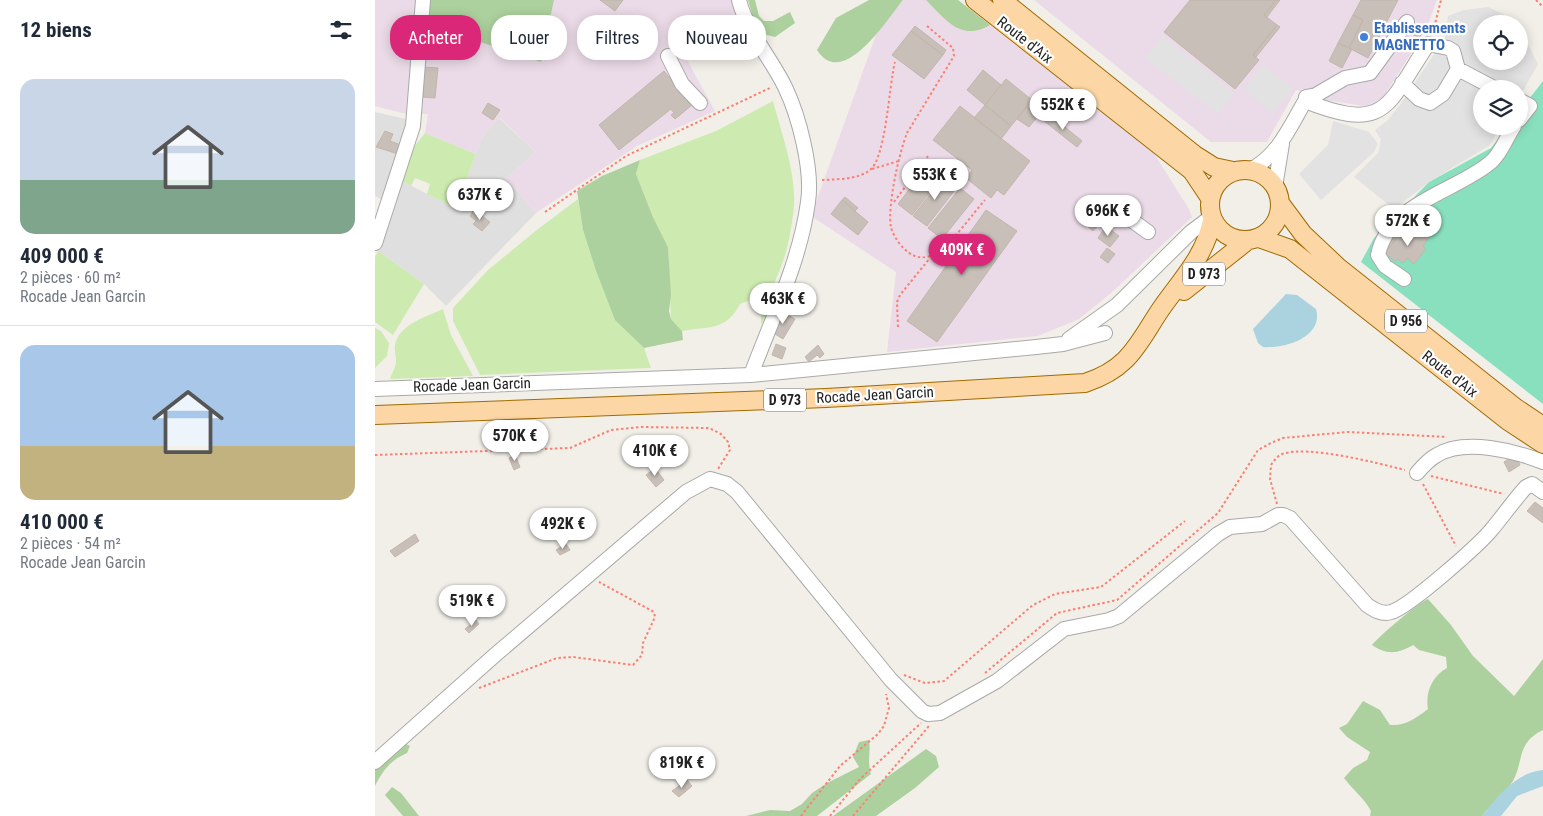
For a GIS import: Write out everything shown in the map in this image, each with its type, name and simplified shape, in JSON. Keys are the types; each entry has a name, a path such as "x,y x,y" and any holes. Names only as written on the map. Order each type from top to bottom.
{"main road":[{"name":"Route d'Aix","path":"975,0 1192,171 1210,198"},
{"name":"Route d'Aix","path":"1002,0 1195,155 1214,167 1241,170"},
{"path":"1241,170 1265,176 1278,195 1277,220 1272,227 1253,239 1230,238 1223,234 1212,219 1210,198 1218,182 1241,170"},
{"name":"Route d'Aix","path":"1278,195 1303,234 1338,267 1516,408 1543,426"},
{"name":"Rocade Jean Garcin","path":"375,415 826,398 1079,384 1098,379 1124,360 1145,335 1162,308 1199,258 1208,239 1212,219"},
{"name":"Route d'Aix","path":"1253,239 1276,242 1302,258 1508,421 1543,444"},
{"name":"Rocade Jean Garcin","path":"1162,308 1253,239"}],"street":[{"path":"375,243 413,126 423,0"},
{"path":"739,0 746,19 780,79 798,124 809,181 808,202 793,267 751,375"},
{"path":"1305,97 1315,95 1345,78 1370,73 1407,22"},
{"path":"1241,170 1265,161 1284,138 1305,101 1357,116 1373,114 1382,110 1428,44 1453,51 1457,69 1443,94 1430,103 1419,99 1402,83"},
{"path":"670,60 682,84 700,103"},
{"path":"1457,69 1478,80"},
{"path":"1404,279 1381,262 1378,255 1385,237 1406,214 1433,194 1491,162 1503,148 1510,135"},
{"path":"1278,195 1284,138"},
{"path":"1108,203 1147,232"},
{"path":"1063,344 1117,305 1191,232 1212,219"},
{"name":"Rocade Jean Garcin","path":"375,389 751,375 1063,344 1105,333"},
{"path":"1417,473 1438,454 1454,448 1479,447 1514,451 1543,462"},
{"path":"375,762 686,492 698,484 714,480 727,484 737,492 891,680 917,708 930,714 947,710 997,681 1064,629 1109,620 1119,616 1225,529 1230,527 1255,526 1283,515 1294,522 1367,605 1376,612 1390,613 1401,608 1429,586 1492,529 1516,497 1532,484 1543,492"}],"path":[{"path":"1428,44 1438,20 1441,0"},
{"path":"1536,0 1543,7"},
{"path":"927,26 953,48 955,56 907,133 899,160 891,225 893,233 904,249 913,256 921,258 931,256"},
{"path":"870,170 877,162 881,150 895,62"},
{"path":"545,212 627,156 755,96 774,86 780,79"},
{"path":"893,204 927,156"},
{"path":"809,181 846,178 899,160"},
{"path":"898,326 897,302 900,295 931,256 943,248 985,200"},
{"path":"375,455 570,448 611,430 641,427 709,428 721,434 728,442 730,450 714,480"},
{"path":"1283,515 1274,498 1271,464 1282,454 1295,451 1356,457 1516,497"},
{"path":"1417,473 1461,557"},
{"path":"902,674 925,683 945,681 1039,601 1055,594 1101,587 1185,521"},
{"path":"479,688 557,658 573,656 629,665 638,661 642,655 644,639 655,617 654,612 589,575"},
{"path":"801,816 840,766 884,726 889,708 886,692"},
{"path":"830,816 860,779 930,714"},
{"path":"853,816 927,730 930,714"}],"shaded area":[{"path":"375,0 419,0 418,15 390,15 390,60 481,60 481,41 491,44 491,60 535,60 541,62 541,60 567,60 567,15 551,15 554,0 734,0 739,15 668,15 668,60 687,60 715,111 637,146 536,213 506,178 536,152 500,118 483,136 476,154 425,133 428,114 406,114 375,106"},
{"path":"903,0 958,0 1153,152 1189,209 1192,217 1110,294 1079,319 1038,336 887,352 896,272 811,216 877,32"},
{"path":"1034,0 1437,0 1426,30 1384,96 1371,107 1325,100 1296,90 1267,142 1211,142"},
{"path":"1488,7 1504,15 1473,15 1473,70 1528,70 1528,45 1538,64 1528,82 1528,80 1473,80 1473,135 1496,135 1490,145 1429,182 1394,209 1354,177 1378,153 1381,140 1375,130 1388,120 1402,102 1445,38 1448,16 1464,10"},
{"path":"1163,37 1235,93 1218,114 1145,58"},
{"path":"1263,65 1293,88 1273,114 1244,89"},
{"path":"375,112 410,120 385,201 375,196"},
{"path":"499,118 536,152 506,178 536,213 446,306 424,284 378,251 400,180 455,208 483,136"},
{"path":"1333,121 1369,132 1378,144 1374,152 1321,200 1299,174 1328,145"}],"green space":[{"path":"430,0 554,0 551,15 491,15 491,46 481,42 481,15 429,15"},
{"path":"748,0 755,0 759,15 752,15"},
{"path":"869,0 903,0 876,35 852,57 839,62 828,60 817,50 836,18"},
{"path":"926,0 958,0 990,25 980,30 962,30 947,21"},
{"path":"790,12 795,23 775,37 766,35 766,21 773,21"},
{"path":"1543,81 1543,404 1361,262 1374,238 1429,182 1491,148 1501,135 1528,135 1528,100"},
{"path":"773,101 789,158 794,187 794,201 788,246 771,295 769,315 761,324 761,303 753,299 740,304 735,313 723,323 716,326 682,331 671,319 668,247 653,217 636,174 640,160 716,131"},
{"path":"425,133 476,154 455,208 427,194 430,184 415,178 411,186 400,180 414,147"},
{"path":"640,160 636,174 653,217 668,247 671,295 669,311 671,319 682,331 683,340 644,348 615,320 583,230 577,191 602,176"},
{"path":"578,199 583,230 596,271 615,319 644,348 651,368 480,375 453,321 453,308 488,270"},
{"path":"378,251 424,284 393,335 375,322 375,257"},
{"path":"443,309 451,335 473,376 390,379 396,363 395,345 402,332 407,326 421,318"},
{"path":"375,328 381,331 389,343 387,356 375,368"},
{"path":"1428,599 1451,625 1473,656 1514,696 1543,659 1543,730 1528,741 1513,781 1482,816 1370,816 1371,811 1368,806 1344,778 1353,768 1367,760 1370,752 1347,737 1339,728 1347,724 1363,701 1380,710 1390,725 1406,723 1428,709 1427,703 1431,685 1437,676 1447,668 1446,657 1419,650 1413,645 1397,652 1388,652 1372,645 1399,620"},
{"path":"869,740 871,774 817,816 746,816 770,810 790,811 802,804 812,793 827,783 859,767 853,757 859,742"},
{"path":"404,743 410,746 407,753 388,766 375,786 375,767"},
{"path":"926,749 936,756 939,767 915,788 876,816 833,816"},
{"path":"392,787 401,793 419,816 403,816 385,795"}],"water":[{"path":"1286,294 1297,295 1316,309 1317,319 1314,327 1309,334 1292,343 1282,346 1263,347 1258,343 1253,329"},
{"path":"1543,770 1543,786 1517,796 1501,816 1482,816 1508,787 1524,776"}],"building":[{"path":"600,0 623,0 615,11"},
{"path":"1190,0 1276,0 1264,15 1277,25 1253,55 1259,60 1235,89 1164,32"},
{"path":"1276,0 1280,0 1267,17 1264,15"},
{"path":"1361,0 1398,0 1368,58 1349,48 1363,20 1353,15"},
{"path":"1353,15 1363,20 1349,48 1338,43"},
{"path":"1415,24 1424,29 1419,38 1410,33"},
{"path":"1277,25 1280,27 1256,57 1253,55"},
{"path":"915,26 946,50 943,55 911,31"},
{"path":"911,31 943,55 924,79 892,55"},
{"path":"1338,43 1352,49 1342,68 1329,61"},
{"path":"424,67 438,68 435,98 421,97"},
{"path":"983,70 1001,85 985,105 967,90"},
{"path":"664,71 692,105 675,119 671,115 674,113 671,109 619,150 599,125"},
{"path":"1006,79 1032,100 1011,126 985,105"},
{"path":"1034,98 1051,112 1043,121 1026,107"},
{"path":"488,103 500,110 493,120 482,113"},
{"path":"985,105 1011,126 1001,139 974,118"},
{"path":"960,106 1030,161 1004,195 997,190 991,198 966,178 972,170 933,140"},
{"path":"1026,107 1038,116 1029,127 1017,119"},
{"path":"1049,114 1082,141 1077,147 1044,121"},
{"path":"385,131 393,134 390,141 401,145 398,154 376,147"},
{"path":"929,164 943,175 912,215 898,204"},
{"path":"944,176 958,186 927,226 913,216"},
{"path":"960,188 974,199 942,239 928,228"},
{"path":"845,197 858,208 855,211 842,200"},
{"path":"842,200 868,222 858,235 831,214"},
{"path":"1087,207 1104,219 1093,231 1078,218"},
{"path":"474,210 490,222 482,231 473,224 476,221 470,216"},
{"path":"986,210 1017,231 937,342 907,321"},
{"path":"1106,226 1119,236 1110,247 1098,238"},
{"path":"1402,227 1408,232 1407,234 1402,231 1385,253 1383,251"},
{"path":"1419,227 1430,236 1423,246 1426,249 1414,264 1407,258 1403,263 1397,259 1395,261 1385,253 1402,231 1411,237"},
{"path":"1107,248 1115,254 1108,263 1100,257"},
{"path":"782,312 795,319 783,339 770,331"},
{"path":"776,344 786,348 782,359 772,355"},
{"path":"818,345 824,354 820,358 817,355 809,362 805,357"},
{"path":"1515,454 1520,465 1509,472 1504,462"},
{"path":"515,455 520,467 514,470 509,458"},
{"path":"655,468 664,480 656,487 646,475"},
{"path":"1535,502 1543,508 1543,523 1527,511"},
{"path":"415,534 419,541 395,557 390,551"},
{"path":"566,544 570,550 560,555 556,550"},
{"path":"476,620 479,624 469,633 465,629"},
{"path":"687,780 692,786 679,797 672,791"}],"place":[{"name":"Etablissements MAGNETTO","path":"1364,37"}]}
